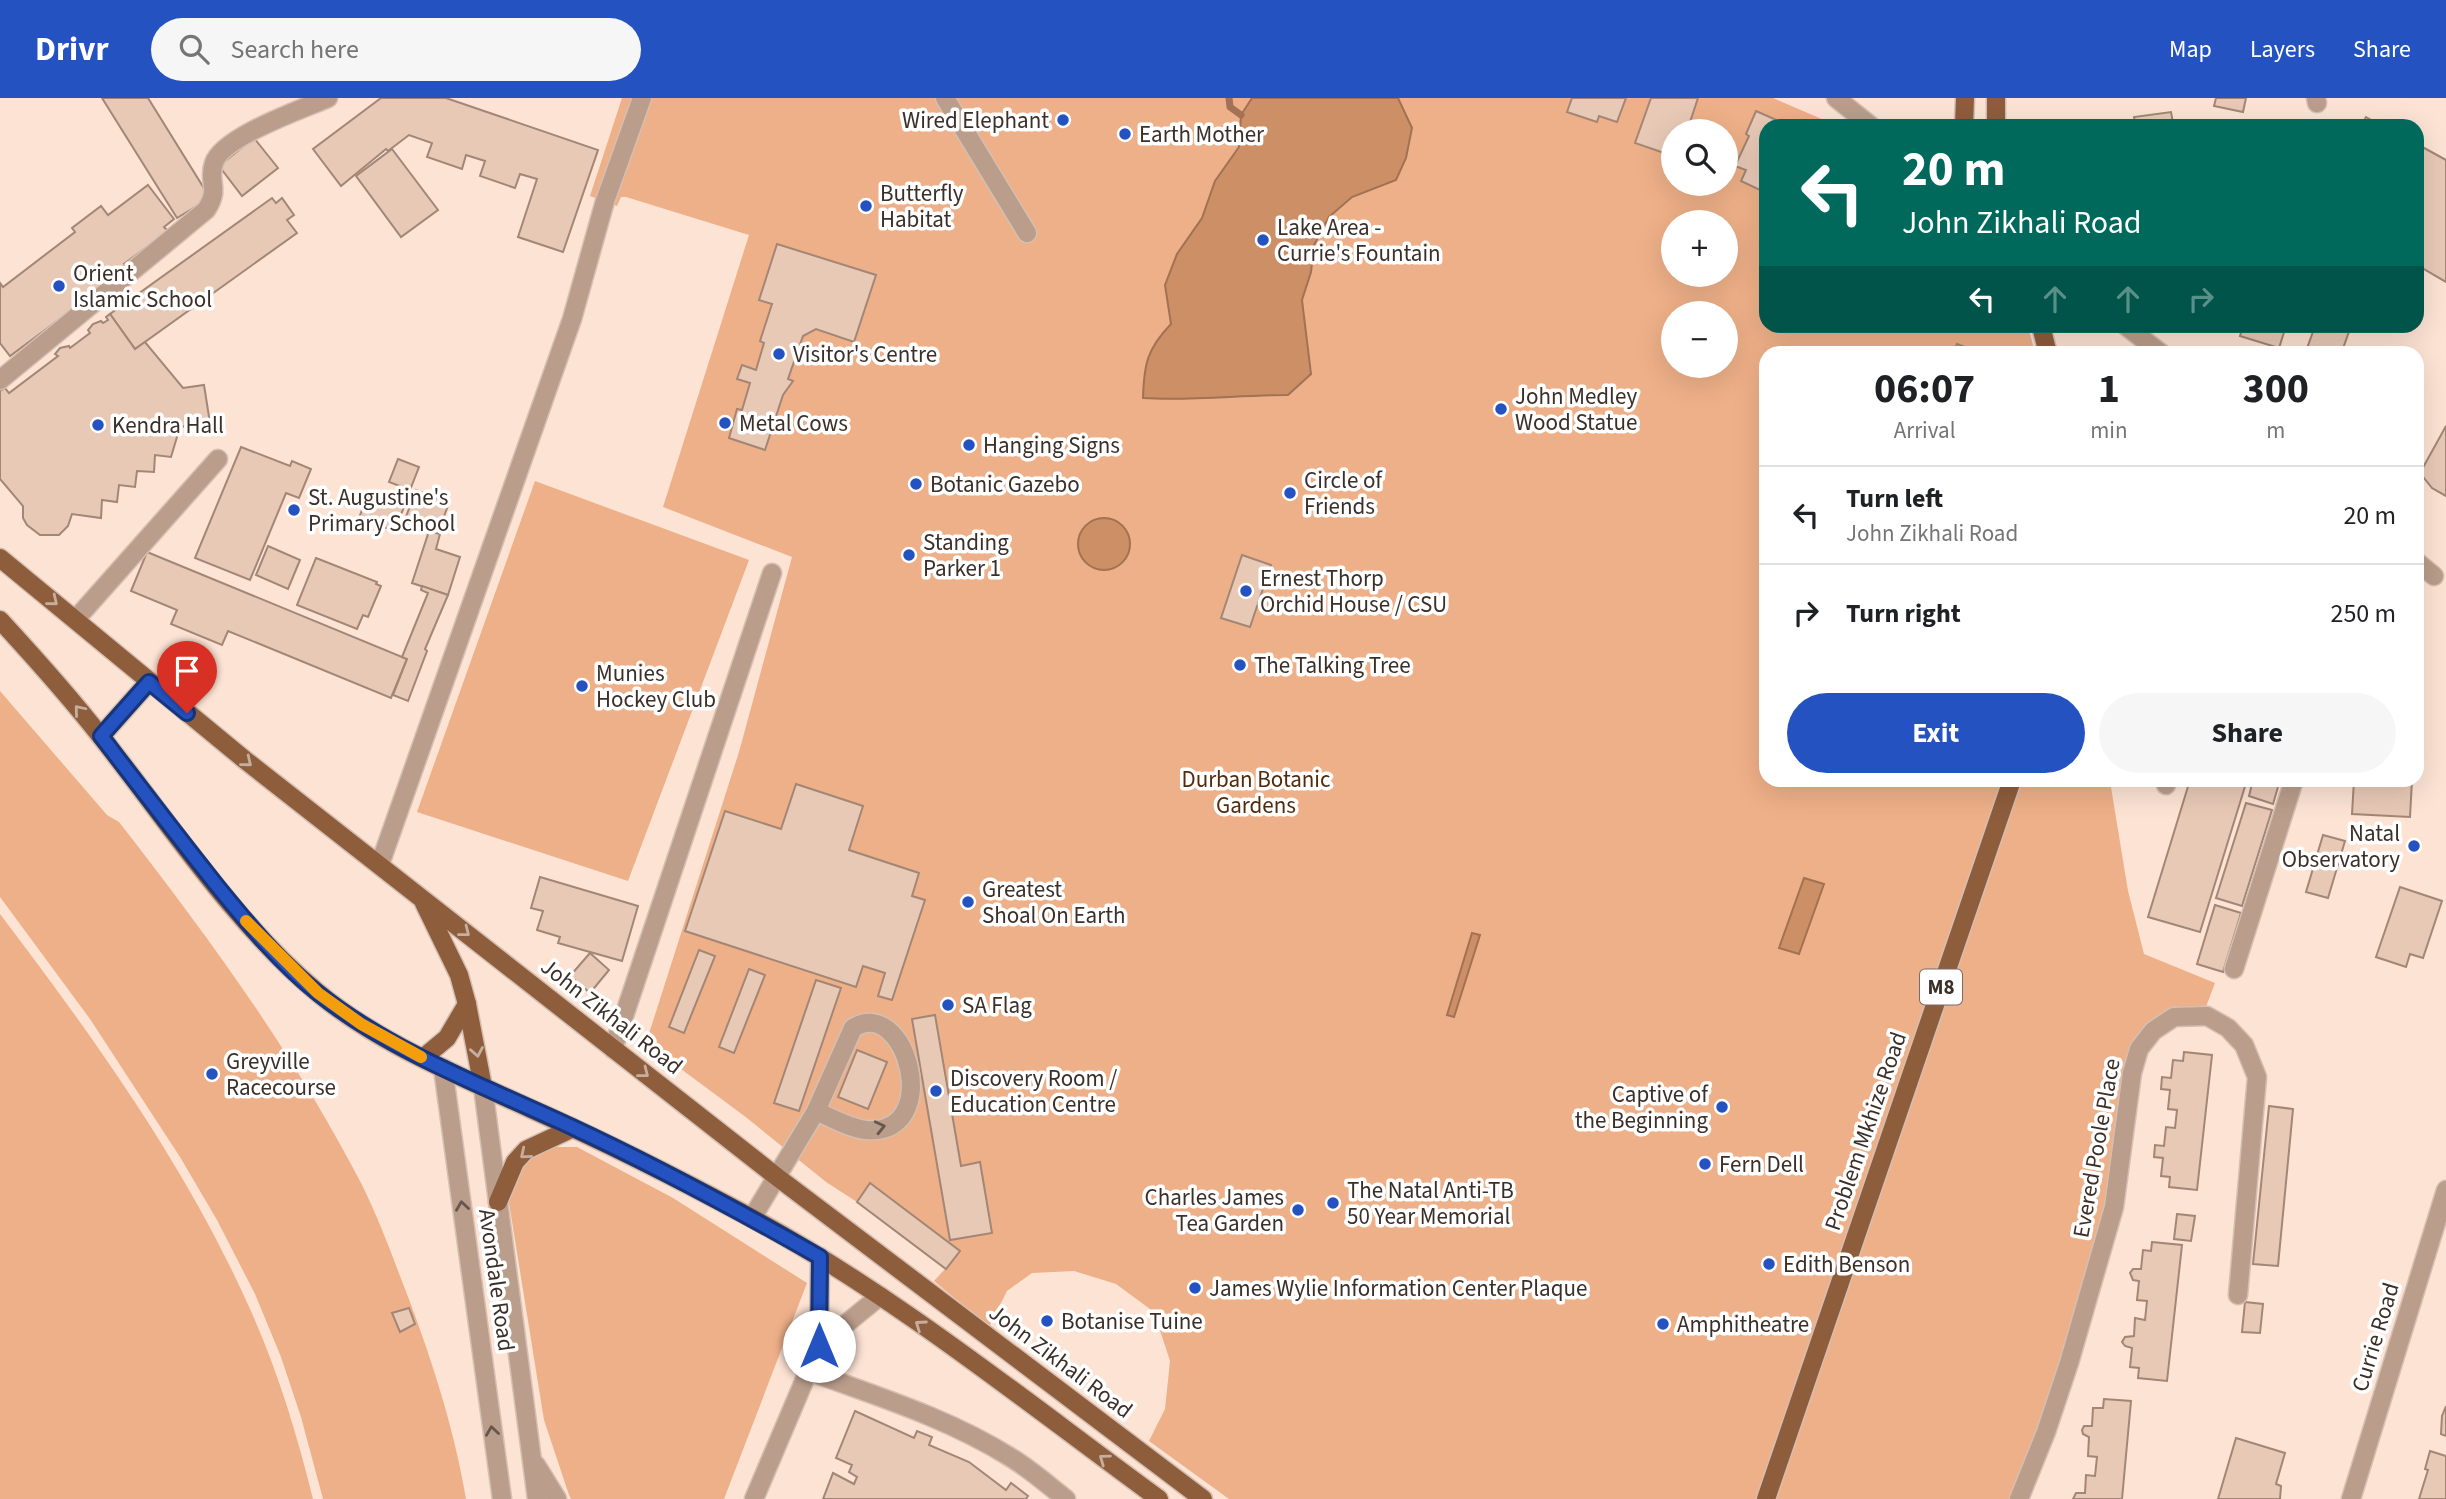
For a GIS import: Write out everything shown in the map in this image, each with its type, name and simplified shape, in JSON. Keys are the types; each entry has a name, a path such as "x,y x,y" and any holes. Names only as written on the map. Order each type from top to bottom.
{"main road":[{"path":"1964,119 1965,98"},
{"path":"1996,98 1996,119"},
{"name":"John Zikhali Road","path":"0,558 307,809 613,1049 777,1177 1203,1499"},
{"path":"0,620 101,736 235,908 318,993 361,1024 423,1058 573,1128 752,1218 820,1257 880,1296 1159,1499"},
{"path":"101,736 149,682"},
{"name":"Problem Mkhize Road","path":"1766,1499 2010,787"},
{"path":"421,896 459,975 483,1087"},
{"path":"423,1058 447,1038 467,1004"},
{"path":"498,1202 515,1162 526,1150 573,1128"}],"street":[{"path":"0,380 206,210 214,194 214,161 224,148 256,129 328,98"},
{"path":"380,864 580,321 606,201 642,98"},
{"path":"945,98 1027,233"},
{"path":"1836,98 1862,119"},
{"path":"2135,333 2152,346"},
{"path":"76,619 218,459"},
{"path":"2424,568 2434,576"},
{"path":"613,1049 772,573"},
{"path":"2234,969 2292,787"},
{"name":"Evered Poole Place","path":"2019,1499 2046,1432 2065,1374 2114,1206 2132,1073 2139,1049 2152,1031 2174,1017 2207,1016 2228,1028 2244,1045 2257,1077 2238,1295"},
{"path":"752,1218 816,1111 853,1028 868,1023 877,1024 889,1031 900,1044 911,1075 908,1105 900,1119 876,1130 863,1130 816,1111"},
{"name":"Avondale Road","path":"443,1068 502,1499"},
{"name":"Avondale Road","path":"483,1087 537,1499"},
{"name":"Currie Road","path":"2351,1499 2446,1190"},
{"path":"754,1499 819,1346 820,1257"},
{"path":"819,1346 880,1296"},
{"path":"808,1371 965,1432 1011,1458 1066,1499"},
{"path":"532,1459 557,1499"}],"green space":[{"name":"Durban Botanic Gardens","path":"622,98 1773,98 1822,119 1759,119 1759,333 2030,333 2033,346 1759,346 1759,787 2111,787 2128,891 2144,954 2215,983 2204,1012 2154,1025 2122,1128 2093,1273 2015,1499 1229,1499 1149,1441 1165,1409 1170,1361 1154,1312 1116,1284 1074,1271 1032,1273 1007,1291 989,1327 934,1281 945,1269 857,1202 826,1182 747,1118 646,1043 739,752 792,557 663,507 749,235 621,197 617,206 590,196"},
{"name":"Munies Hockey Club","path":"535,481 749,560 628,881 417,812"},
{"name":"Greyville Racecourse","path":"0,691 107,815 119,822 152,865 248,997 335,1135 377,1217 420,1330 447,1414 466,1499 323,1499 301,1417 281,1357 255,1294 217,1220 180,1157 90,1019 0,897"},
{"path":"0,914 133,1099 164,1147 220,1247 256,1322 275,1372 313,1499 0,1499"},
{"path":"553,1147 577,1147 673,1198 807,1283 724,1499 571,1499 569,1495 544,1420 509,1203 517,1176 532,1156"}],"shaded area":[{"path":"1252,98 1398,98 1412,128 1406,158 1396,180 1352,197 1329,217 1314,245 1311,272 1302,300 1311,374 1288,395 1143,398 1148,358 1171,324 1165,285 1177,254 1202,218 1215,181 1239,147 1241,115"},
{"path":"1104,518 1114,520 1122,526 1128,534 1128,554 1122,562 1114,568 1104,570 1094,568 1086,562 1080,554 1078,544 1080,534 1086,526 1094,520"},
{"path":"1804,878 1824,884 1799,954 1779,948"},
{"path":"1472,933 1480,935 1454,1017 1447,1015"}],"building":[{"path":"102,98 148,98 210,198 177,218"},
{"path":"381,98 446,98 598,150 563,252 518,237 537,179 520,174 515,188 480,176 485,161 466,155 462,169 427,157 432,143 409,135 388,151 386,149 341,186 313,149"},
{"path":"1572,98 1626,98 1617,122 1599,116 1597,122 1567,112"},
{"path":"1651,98 1698,98 1691,119 1661,119 1661,152 1635,143"},
{"path":"2216,98 2246,98 2243,112 2214,106"},
{"path":"1756,111 1774,119 1759,119 1759,190 1741,181 1746,170 1738,167 1738,160 1749,136 1746,134"},
{"path":"2171,112 2172,119 2134,119"},
{"path":"254,138 278,168 242,196 219,166"},
{"path":"2424,148 2446,160 2446,282 2424,269"},
{"path":"392,149 438,210 401,237 356,176"},
{"path":"148,185 174,219 164,227 168,231 124,264 127,269 10,356 0,343 0,283 3,287 75,232 72,228 101,206 108,215"},
{"path":"272,198 276,203 282,198 294,215 287,220 297,233 135,349 110,314"},
{"name":"Visitor's Centre","path":"777,244 876,275 854,342 816,329 803,336 788,379 793,381 783,395 765,450 729,438 737,409 742,410 750,383 737,379 742,365 756,370 764,343 760,341 772,304 759,300"},
{"name":"Kendra Hall","path":"110,314 135,349 145,342 183,388 204,385 210,423 180,427 171,457 155,455 154,472 137,471 135,487 119,485 117,502 102,500 101,518 72,514 68,526 59,535 40,535 27,525 23,518 23,506 0,479 0,391 5,388 9,393 58,356 55,354 60,348 70,348 90,333 88,330 93,324 101,321 103,323 108,320 106,317"},
{"path":"2241,333 2284,333 2280,346 2240,336"},
{"path":"2312,333 2348,333 2344,346 2308,346"},
{"path":"2446,426 2446,496 2432,488 2424,478 2424,466"},
{"path":"241,447 290,466 292,461 311,469 299,498 286,493 250,580 195,558"},
{"path":"398,459 419,467 410,490 389,482"},
{"path":"416,490 449,503 437,535 404,522"},
{"path":"369,491 405,505 394,531 359,518"},
{"path":"429,531 440,534 436,549 460,557 448,595 412,583"},
{"path":"268,546 300,560 288,589 256,575"},
{"path":"147,552 407,659 391,698 228,631 222,645 171,624 177,610 131,591"},
{"name":"Ernest Thorp Orchid House / CSU","path":"1242,555 1271,565 1250,627 1221,618"},
{"path":"316,558 381,586 368,617 363,615 357,629 297,605"},
{"path":"422,586 448,595 425,649 427,651 408,701 393,695 407,659 402,657 428,593 421,590"},
{"path":"796,784 863,806 849,850 919,873 912,896 925,900 892,1000 878,996 885,973 863,966 856,987 685,931 725,811 781,829"},
{"path":"2188,787 2245,787 2200,932 2148,917"},
{"path":"2251,787 2278,787 2273,804 2249,796"},
{"path":"2354,787 2412,787 2410,817 2352,814"},
{"path":"2246,803 2272,810 2242,906 2216,898"},
{"path":"2323,835 2345,841 2328,898 2306,892"},
{"path":"540,877 638,906 622,961 558,943 560,937 537,930 543,911 531,908"},
{"path":"2400,887 2442,901 2423,958 2410,954 2406,967 2376,957"},
{"path":"2215,905 2241,913 2223,972 2197,964"},
{"path":"699,950 715,956 684,1033 669,1027"},
{"path":"590,953 609,970 590,993 570,976"},
{"path":"749,969 765,975 734,1053 719,1047"},
{"path":"816,980 841,988 799,1111 774,1103"},
{"name":"Discovery Room / Education Centre","path":"935,1015 961,1166 980,1162 992,1233 950,1240 912,1019"},
{"path":"857,1050 887,1062 868,1109 838,1097"},
{"path":"2184,1052 2212,1055 2197,1190 2169,1187 2170,1177 2161,1176 2163,1158 2154,1157 2155,1145 2164,1146 2166,1127 2175,1128 2177,1110 2168,1109 2170,1090 2161,1089 2162,1077 2171,1078 2173,1060 2183,1061"},
{"path":"2269,1106 2293,1109 2278,1266 2253,1264"},
{"path":"870,1183 960,1251 946,1269 857,1202"},
{"path":"2177,1214 2195,1216 2191,1241 2174,1239"},
{"path":"2152,1242 2182,1245 2167,1381 2138,1378 2139,1368 2130,1367 2132,1348 2122,1342 2125,1337 2134,1336 2135,1318 2145,1320 2147,1301 2137,1300 2139,1281 2133,1280 2130,1273 2133,1269 2141,1269 2143,1250 2151,1251"},
{"path":"2245,1302 2263,1304 2260,1333 2242,1332"},
{"path":"409,1308 415,1324 400,1332 392,1313"},
{"path":"2104,1399 2131,1401 2122,1499 2073,1499 2076,1493 2085,1493 2086,1475 2095,1476 2097,1457 2088,1456 2089,1437 2083,1434 2082,1430 2084,1426 2092,1426 2093,1408 2103,1408"},
{"path":"2446,1406 2446,1436 2441,1434 2442,1416"},
{"path":"855,1411 914,1438 917,1431 932,1437 929,1445 969,1462 1006,1490 1011,1483 1028,1496 1026,1499 823,1499 833,1473 854,1484 857,1477 849,1472 852,1465 836,1458"},
{"path":"2236,1438 2285,1453 2276,1484 2281,1486 2280,1499 2218,1499"},
{"path":"2430,1451 2446,1456 2446,1499 2419,1499 2428,1470 2425,1469"}],"waterway":[{"path":"1229,98 1230,107 1241,115"}],"slow traffic":[{"path":"246,921 318,993 361,1024 421,1057"}],"place":[{"name":"Wired Elephant","path":"1063,120"},
{"name":"Earth Mother","path":"1125,134"},
{"name":"Butterfly Habitat","path":"866,206"},
{"name":"Lake Area - Currie's Fountain","path":"1263,240"},
{"name":"Orient Islamic School","path":"59,286"},
{"name":"Visitor's Centre","path":"779,354"},
{"name":"John Medley Wood Statue","path":"1501,409"},
{"name":"Metal Cows","path":"725,423"},
{"name":"Kendra Hall","path":"98,425"},
{"name":"Hanging Signs","path":"969,445"},
{"name":"Botanic Gazebo","path":"916,484"},
{"name":"Circle of Friends","path":"1290,493"},
{"name":"St. Augustine's Primary School","path":"294,510"},
{"name":"Standing Parker 1","path":"909,555"},
{"name":"Ernest Thorp Orchid House / CSU","path":"1246,591"},
{"name":"The Talking Tree","path":"1240,665"},
{"name":"Munies Hockey Club","path":"582,686"},
{"name":"Natal Observatory","path":"2414,846"},
{"name":"Greatest Shoal On Earth","path":"968,902"},
{"name":"SA Flag","path":"948,1005"},
{"name":"Greyville Racecourse","path":"212,1074"},
{"name":"Discovery Room / Education Centre","path":"936,1091"},
{"name":"Captive of the Beginning","path":"1722,1107"},
{"name":"Fern Dell","path":"1705,1164"},
{"name":"The Natal Anti-TB 50 Year Memorial","path":"1333,1203"},
{"name":"Charles James Tea Garden","path":"1298,1210"},
{"name":"Edith Benson","path":"1769,1264"},
{"name":"James Wylie Information Center Plaque","path":"1195,1288"},
{"name":"Botanise Tuine","path":"1047,1321"},
{"name":"Amphitheatre","path":"1663,1324"}],"route":[{"path":"187,713 149,682 101,736 184,846 253,929 288,965 318,993 382,1036 699,1191 820,1257 819,1346"}]}
